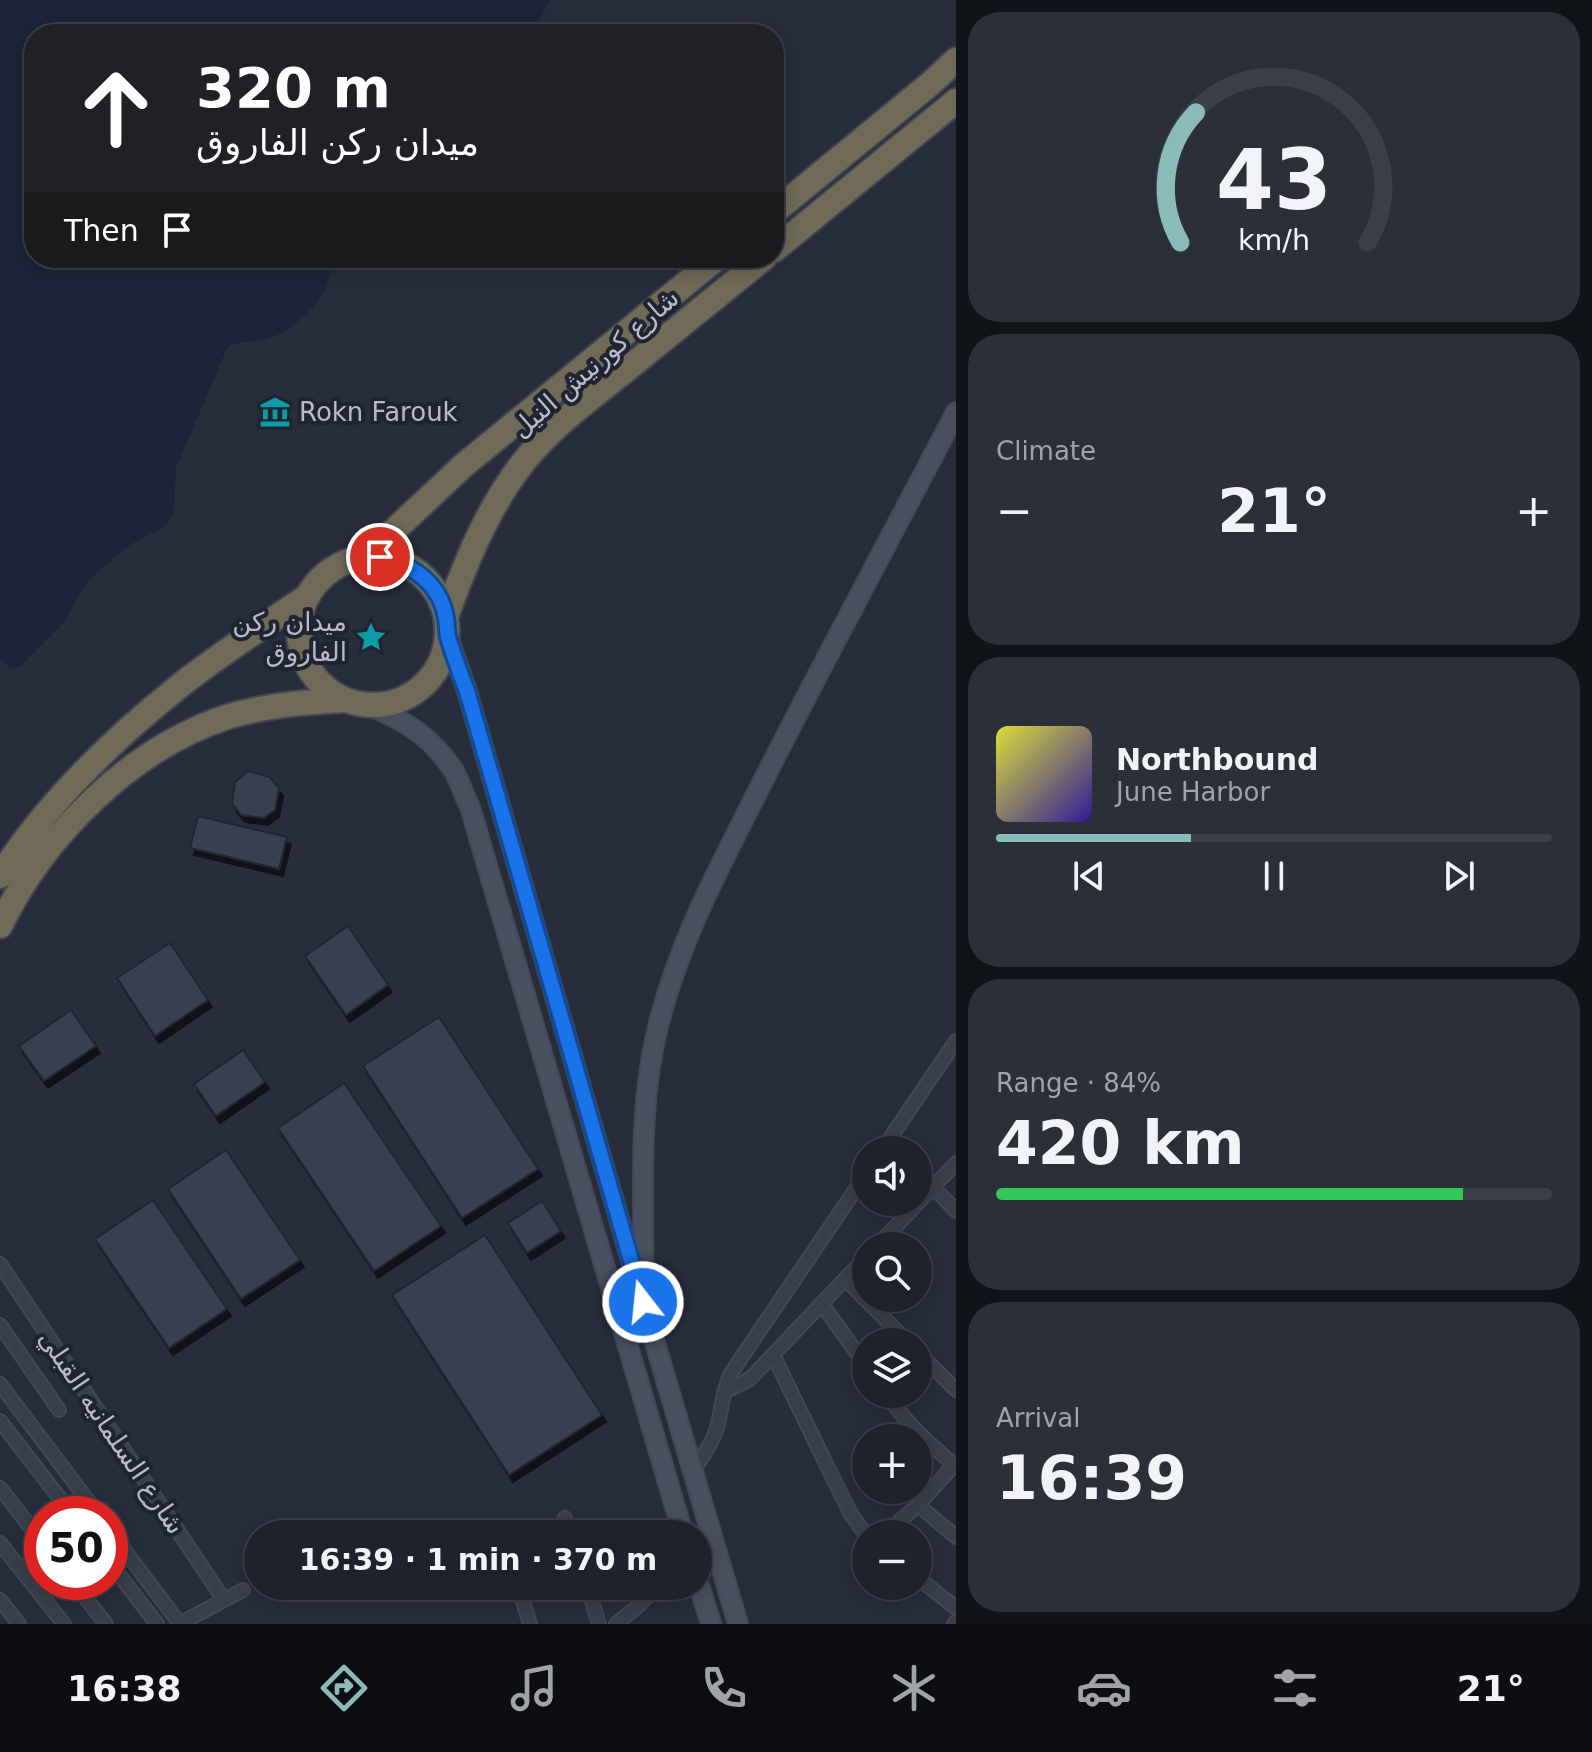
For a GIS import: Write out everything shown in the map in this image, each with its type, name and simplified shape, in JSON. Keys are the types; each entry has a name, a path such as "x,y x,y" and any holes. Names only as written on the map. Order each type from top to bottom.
{"highway":[{"path":"784,204 956,60"},
{"path":"784,242 956,101"},
{"name":"شارع كورنيش النيل","path":"362,558 464,465 705,268"},
{"name":"شارع كورنيش النيل","path":"447,626 461,575 505,487 523,463 569,416 752,268"},
{"path":"0,926 30,873 91,802 126,771 176,739 230,717 287,703 388,704 406,698 423,687 436,672 444,654 447,626 440,599 430,583 416,571 380,557 362,558 340,565 321,578 308,596 299,626 304,656 320,682 332,692 357,702"},
{"path":"0,876 48,813 115,742 178,687 308,596"}],"main road":[{"path":"643,1302 646,1096 656,1033 673,970 705,896 956,412"},
{"path":"447,626 738,1624"},
{"path":"357,702 402,720 431,743 454,773 470,807 679,1520"},
{"path":"704,1600 711,1624"}],"street":[{"path":"892,1136 956,1041"},
{"path":"890,1232 956,1163"},
{"path":"933,1187 956,1211"},
{"path":"693,1471 711,1443 731,1373 852,1195"},
{"name":"شارع السلمانيه القبلي","path":"0,1264 224,1600"},
{"path":"724,1392 750,1379 852,1272"},
{"path":"845,1279 894,1328"},
{"path":"822,1304 852,1346"},
{"path":"0,1325 59,1410"},
{"path":"773,1355 855,1520"},
{"path":"932,1366 956,1390"},
{"path":"0,1384 84,1496"},
{"path":"896,1408 920,1436 955,1466 901,1520"},
{"path":"0,1421 58,1496"},
{"path":"0,1488 24,1519"},
{"path":"918,1505 956,1537"},
{"path":"0,1543 64,1624"},
{"path":"128,1554 183,1623 243,1590"},
{"path":"128,1586 157,1624"},
{"path":"932,1589 956,1608"},
{"path":"0,1600 19,1624"},
{"path":"87,1600 106,1624"},
{"path":"522,1600 530,1624"},
{"path":"591,1600 599,1624"},
{"path":"616,1624 644,1600"}],"water":[{"path":"0,0 550,0 537,24 24,24 24,268 331,268 323,294 297,322 272,338 240,342 227,348 176,468 174,512 167,524 124,549 90,579 64,623 21,666 14,668 0,659"}],"building":[{"path":"248,771 270,777 279,789 275,810 264,818 241,815 232,804 235,782"},
{"path":"198,816 287,837 279,869 190,848"},
{"path":"348,926 388,985 346,1015 305,956"},
{"path":"170,943 208,1000 155,1036 117,978"},
{"path":"71,1010 96,1046 44,1081 19,1046"},
{"path":"439,1017 538,1169 462,1218 363,1066"},
{"path":"243,1050 265,1082 216,1116 194,1084"},
{"path":"344,1083 441,1226 374,1271 278,1128"},
{"path":"226,1150 300,1260 241,1299 168,1189"},
{"path":"153,1200 227,1309 169,1348 95,1239"},
{"path":"542,1201 561,1231 527,1253 508,1223"},
{"path":"485,1235 602,1415 509,1475 392,1295"}],"place":[{"name":"Rokn Farouk","path":"275,412"},
{"name":"ميدان ركن الفاروق","path":"371,637"}],"route":[{"path":"380,557 416,571 430,583 440,599 447,634 467,691 643,1302"}]}
